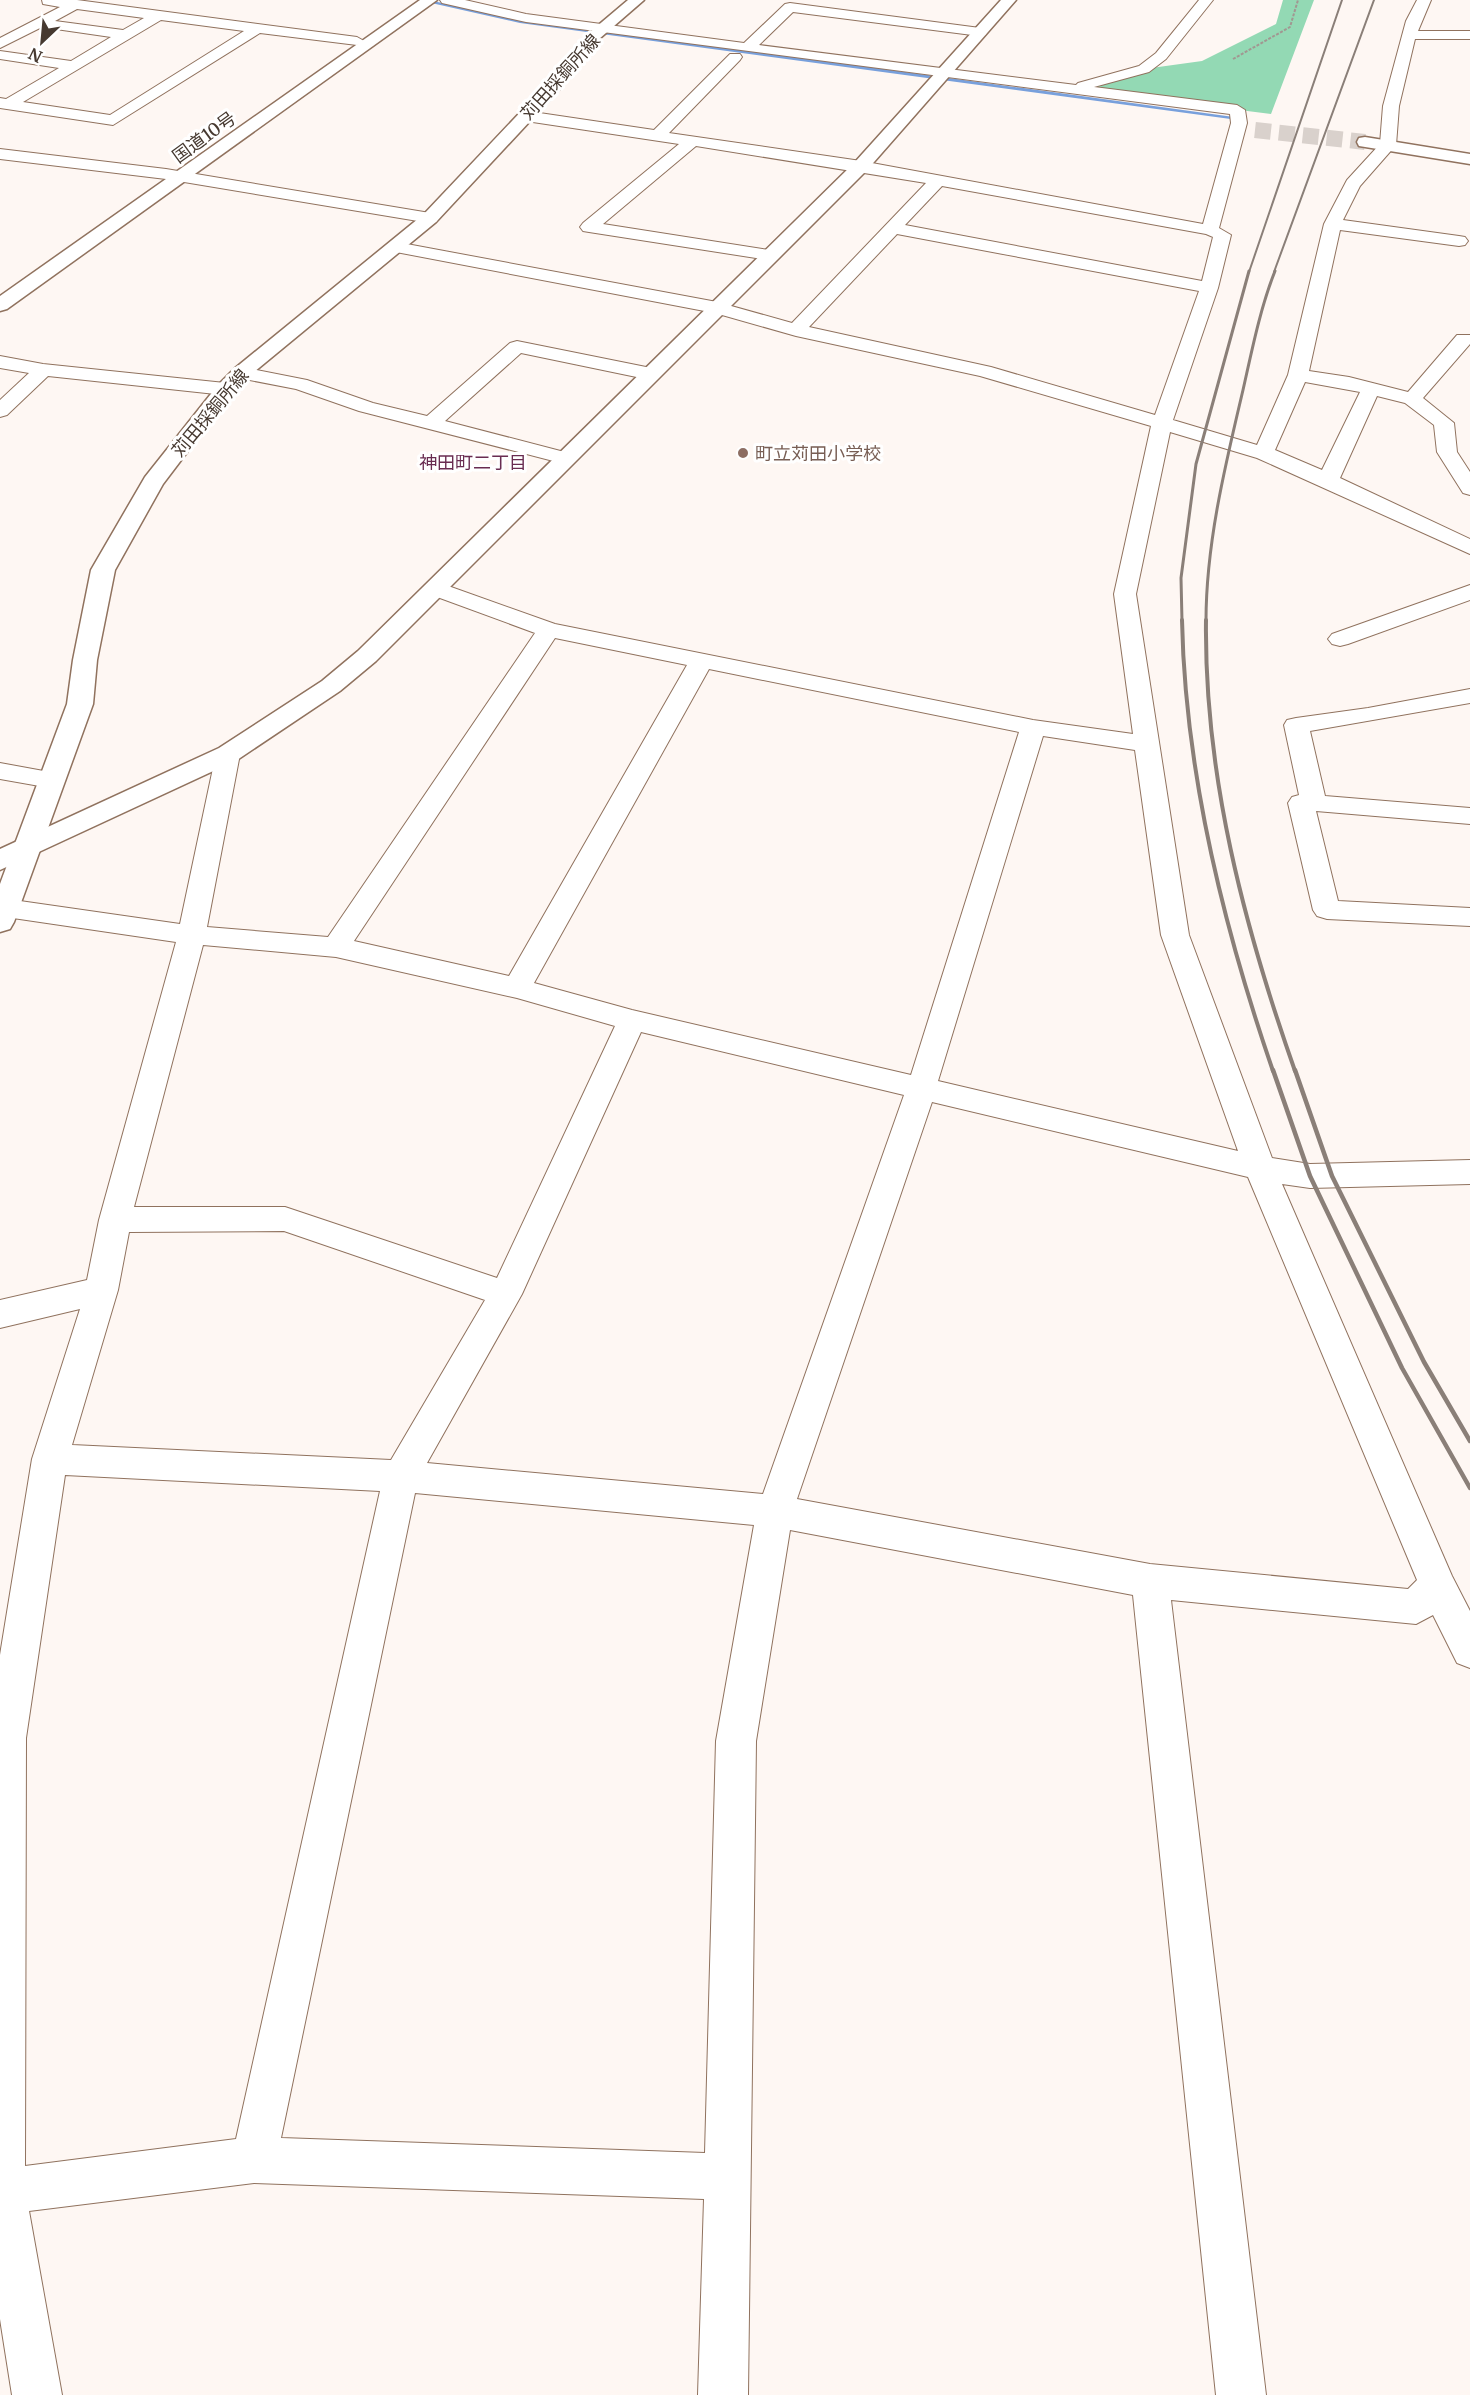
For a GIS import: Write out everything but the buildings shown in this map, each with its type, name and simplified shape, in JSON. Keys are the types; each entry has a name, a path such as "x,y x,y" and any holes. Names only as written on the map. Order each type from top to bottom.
{"main road":[{"name":"国道10号","path":"0,304 412,0"},
{"name":"国道10号","path":"0,289 174,176 430,0"},
{"name":"苅田採銅所線","path":"3,915 80,704 85,660 103,570 153,482 225,389 241,373 430,218 526,116 600,32 637,0"},
{"path":"0,861 27,846 228,754 331,686 367,657 861,165 1009,0"},
{"path":"1365,142 1470,159"}],"street":[{"path":"49,0 357,41"},
{"path":"447,0 600,32 1239,123 1255,130"},
{"path":"1074,89 1144,69 1161,56 1206,0"},
{"path":"1264,453 1298,375 1333,224 1353,183 1388,145 1391,106 1413,21 1424,0"},
{"path":"0,45 76,4"},
{"path":"658,135 790,7 980,32"},
{"path":"4,104 74,66 159,15"},
{"path":"41,23 124,35"},
{"path":"4,104 112,120 258,28"},
{"path":"1409,35 1470,35"},
{"path":"0,55 74,66"},
{"path":"940,79 1074,89 1237,110 1239,123 1210,230"},
{"path":"526,116 861,165 1210,230 1222,235 1209,288 1162,423 1125,594 1174,935 1260,1168 1437,1585 1470,1650"},
{"path":"692,141 589,227 769,255"},
{"path":"0,154 174,176 430,218"},
{"path":"796,330 939,180"},
{"path":"1333,224 1459,241"},
{"path":"893,228 1209,288"},
{"path":"396,247 717,308 796,330 984,371 1230,445 1264,453 1468,538"},
{"path":"1412,399 1464,339"},
{"path":"431,423 517,347 651,374"},
{"path":"0,362 43,370 225,389"},
{"path":"0,411 43,370"},
{"path":"241,373 300,384 366,407 565,458"},
{"path":"1298,375 1412,399 1444,423 1447,453 1466,479"},
{"path":"1328,480 1371,389"},
{"path":"437,589 549,630 1033,727 1147,744"},
{"path":"1341,639 1470,592"},
{"path":"336,947 549,630"},
{"path":"517,988 702,660"},
{"path":"1314,803 1296,725 1368,715 1470,696"},
{"path":"723,2395 736,1741 775,1511 921,1089 1033,727"},
{"path":"37,2395 1,2191 6,1738 50,1459 102,1290 115,1220 192,935 228,754"},
{"path":"0,771 51,780"},
{"path":"1470,816 1301,803 1327,910 1470,918"},
{"path":"3,915 192,935 336,947 517,988 632,1020 1260,1168 1310,1176 1470,1172"},
{"path":"254,2160 401,1476 506,1294 632,1020"},
{"path":"115,1220 285,1219 506,1294"},
{"path":"0,1314 102,1290"},
{"path":"50,1459 401,1476 775,1511 1150,1581 1416,1607 1437,1585"},
{"path":"1150,1581 1241,2395"},
{"path":"1,2191 254,2160 728,2177"}],"path":[{"path":"1233,58 1290,27 1298,0"}],"green space":[{"path":"1283,0 1314,0 1271,114 1074,89 1144,69 1202,61 1276,24"}],"waterway":[{"path":"421,0 520,21 1238,118"}],"tunnel":[{"path":"1255,130 1365,142"}],"railway":[{"path":"1249,272 1342,0"},
{"path":"1274,272 1374,0"},
{"path":"1182,621 1181,578 1196,464 1249,271"},
{"path":"1206,621 1209,563 1223,476 1257,330 1275,271"},
{"path":"1182,620 1191,734 1210,849 1223,906 1273,1071"},
{"path":"1206,621 1207,678 1212,735 1231,849 1259,961 1295,1071"},
{"path":"1273,1070 1310,1176 1402,1368 1470,1488"},
{"path":"1295,1070 1332,1176 1424,1362 1470,1441"}],"place":[{"name":"町立苅田小学校","path":"743,453"}],"district":[{"name":"神田町二丁目","path":"473,462"}]}
